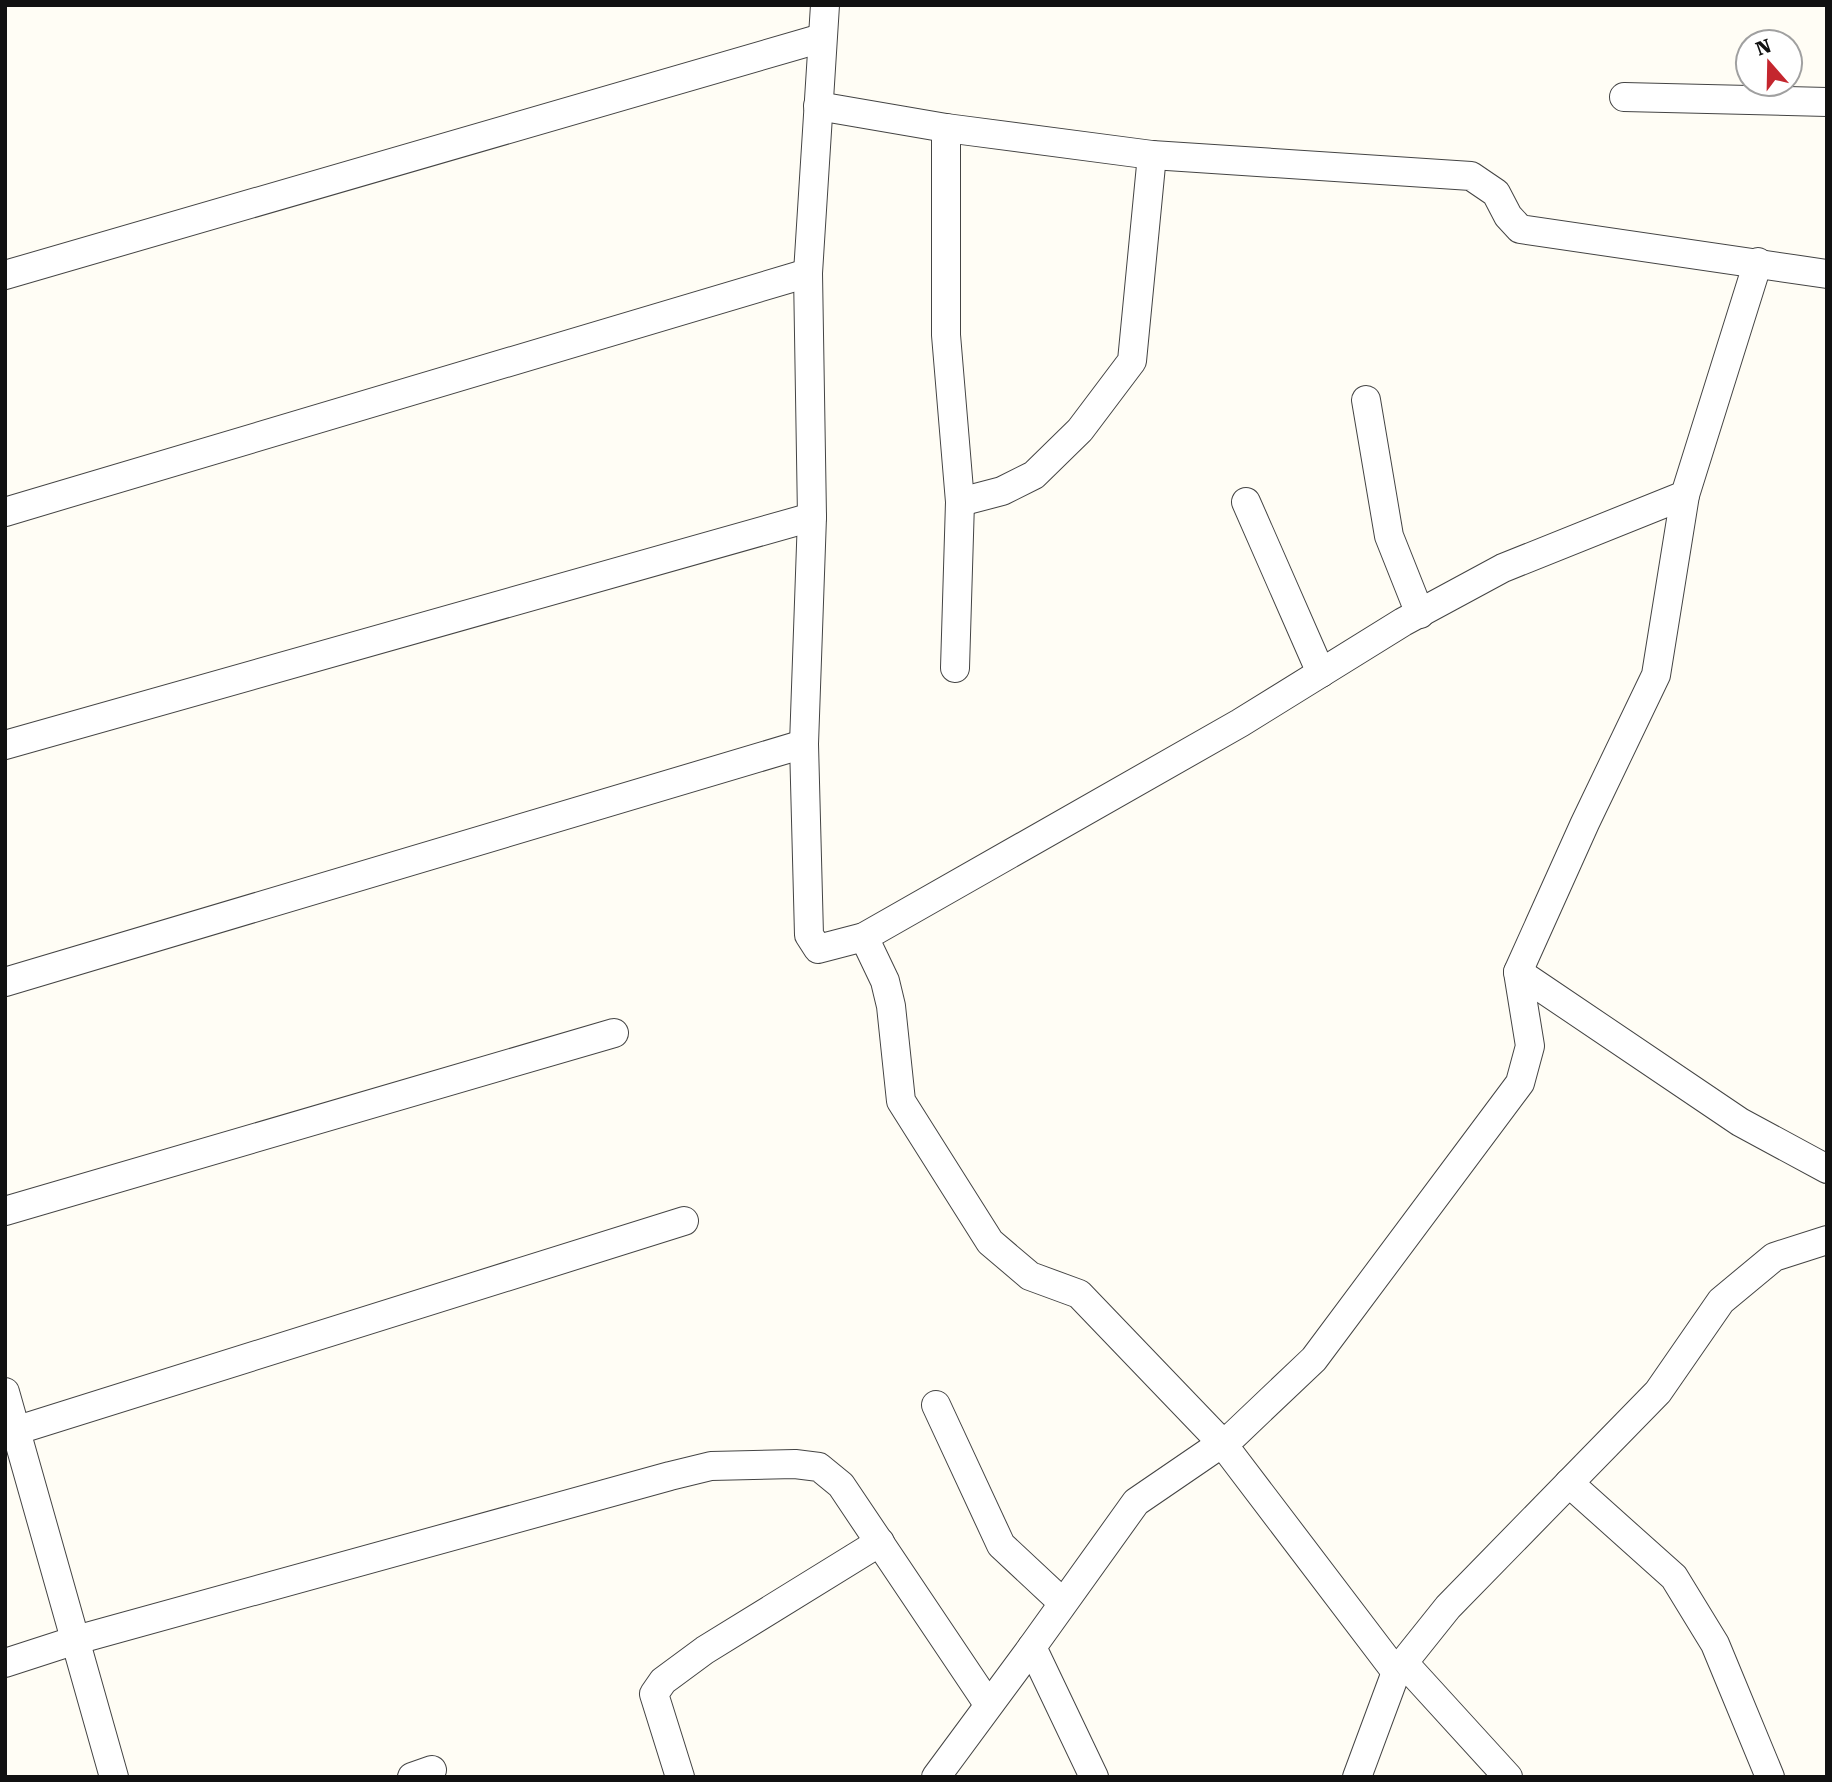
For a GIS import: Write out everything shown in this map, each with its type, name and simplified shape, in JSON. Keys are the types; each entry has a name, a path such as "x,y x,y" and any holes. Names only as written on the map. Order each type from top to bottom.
{"street":[{"path":"825,5 808,273 812,517 804,744 809,935 818,949 864,937 1503,568 1685,495"},
{"path":"5,275 822,38"},
{"path":"1624,97 1827,102"},
{"path":"818,106 946,128 1152,155 1471,176 1496,193 1508,216 1520,229 1827,274"},
{"path":"946,128 946,335 960,502 956,668"},
{"path":"960,502 1002,491 1034,475 1080,430 1132,361 1152,155"},
{"path":"936,1777 1136,1503 1222,1443 1314,1359 1520,1083 1530,1046 1518,972 1584,823 1656,676 1685,495 1758,262"},
{"path":"5,512 808,273"},
{"path":"1366,400 1389,536 1420,614"},
{"path":"1246,502 1321,673"},
{"path":"5,745 812,517"},
{"path":"5,982 804,744"},
{"path":"864,937 885,981 891,1006 901,1101 990,1242 1030,1276 1079,1294 1222,1443 1400,1667 1508,1777"},
{"path":"1518,972 1740,1122 1827,1169"},
{"path":"5,1211 614,1033"},
{"path":"10,1433 684,1221"},
{"path":"1357,1777 1400,1667 1448,1607 1658,1392 1721,1301 1774,1257 1827,1240"},
{"path":"5,1392 10,1433 76,1640 114,1777"},
{"path":"936,1405 1001,1545 1062,1602"},
{"path":"5,1663 76,1640 711,1466 795,1464 819,1468 841,1485 988,1704"},
{"path":"1569,1483 1674,1577 1715,1644 1770,1777"},
{"path":"680,1777 654,1694 663,1681 705,1650 880,1542"},
{"path":"1032,1647 1094,1777"}]}
